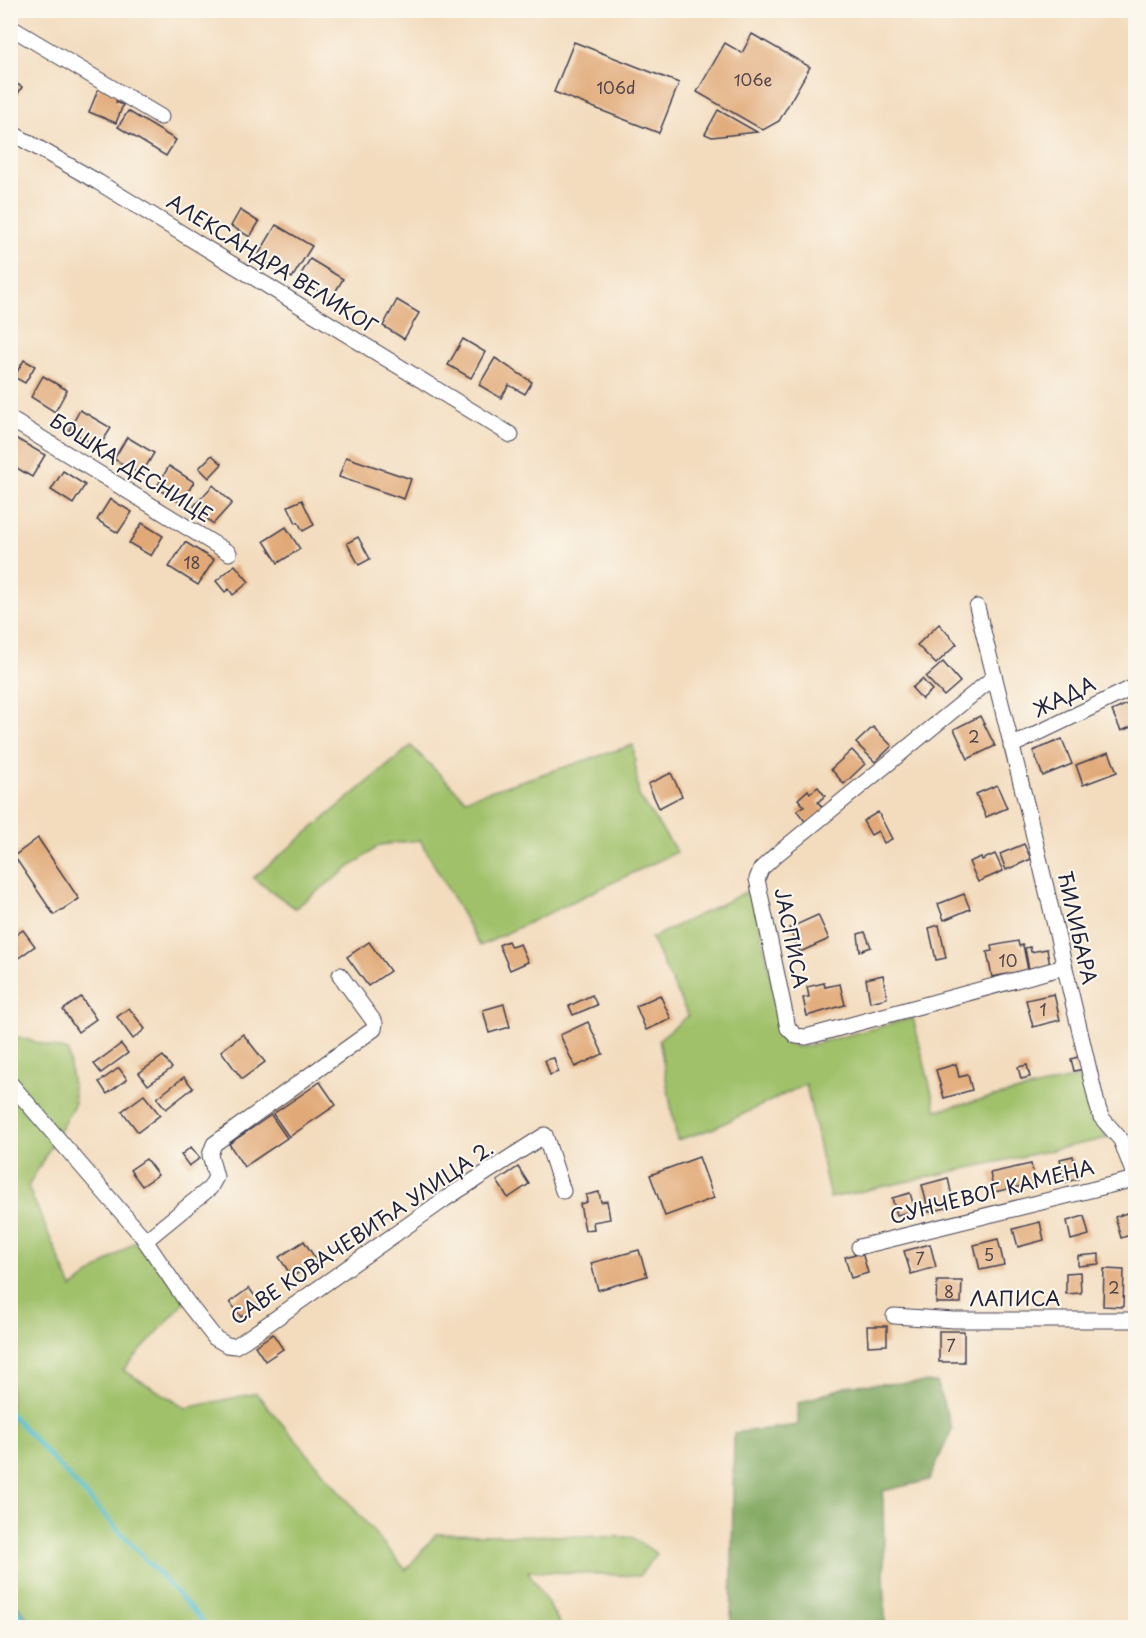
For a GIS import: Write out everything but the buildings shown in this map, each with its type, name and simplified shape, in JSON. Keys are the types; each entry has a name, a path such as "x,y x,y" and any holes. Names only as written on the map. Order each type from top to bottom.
{"street":[{"path":"10,27 161,117"},
{"name":"АЛЕКСАНДРА ВЕЛИКОГ","path":"10,132 99,182 511,435"},
{"name":"БОШКА ДЕСНИЦЕ","path":"10,419 229,553"},
{"path":"977,607 994,677"},
{"name":"ЋИЛИБАРА","path":"994,677 1101,1117 1118,1136 1135,1179"},
{"name":"ЈАСПИСА","path":"994,677 776,855 759,872 758,879 788,1029 796,1036 806,1037 1064,967"},
{"name":"ЖАДА","path":"1011,746 1136,686"},
{"path":"145,1241 210,1188 216,1177 210,1155 214,1144 374,1029 375,1023 340,975"},
{"name":"САВЕ КОВАЧЕВИЋА УЛИЦА 2.","path":"10,1083 19,1090 145,1241 186,1301 215,1338 227,1345 235,1346 445,1199 545,1135 564,1191"},
{"name":"СУНЧЕВОГ КАМЕНА","path":"859,1247 1135,1179"},
{"name":"ЛАПИСА","path":"894,1316 954,1320 1136,1320"}],"green space":[{"path":"633,745 639,796 677,852 480,946 420,840 380,845 295,908 253,878 411,746 465,799"},
{"path":"752,889 782,1030 786,1040 792,1046 803,1047 913,1018 936,1110 1085,1076 1099,1126 1108,1138 830,1198 806,1084 712,1129 677,1140 659,1039 688,1016 651,938"},
{"path":"11,1035 68,1051 75,1103 28,1187 72,1288 142,1236 186,1301 123,1370 186,1408 256,1393 406,1570 436,1534 632,1537 657,1554 639,1576 528,1571 562,1627 34,1627 11,1597"},
{"path":"936,1382 952,1429 929,1480 883,1491 885,1627 731,1627 734,1433 798,1425 798,1403 851,1385"}],"water":[{"path":"11,1597 34,1627 11,1627"}],"waterway":[{"path":"10,1413 209,1628"}]}
